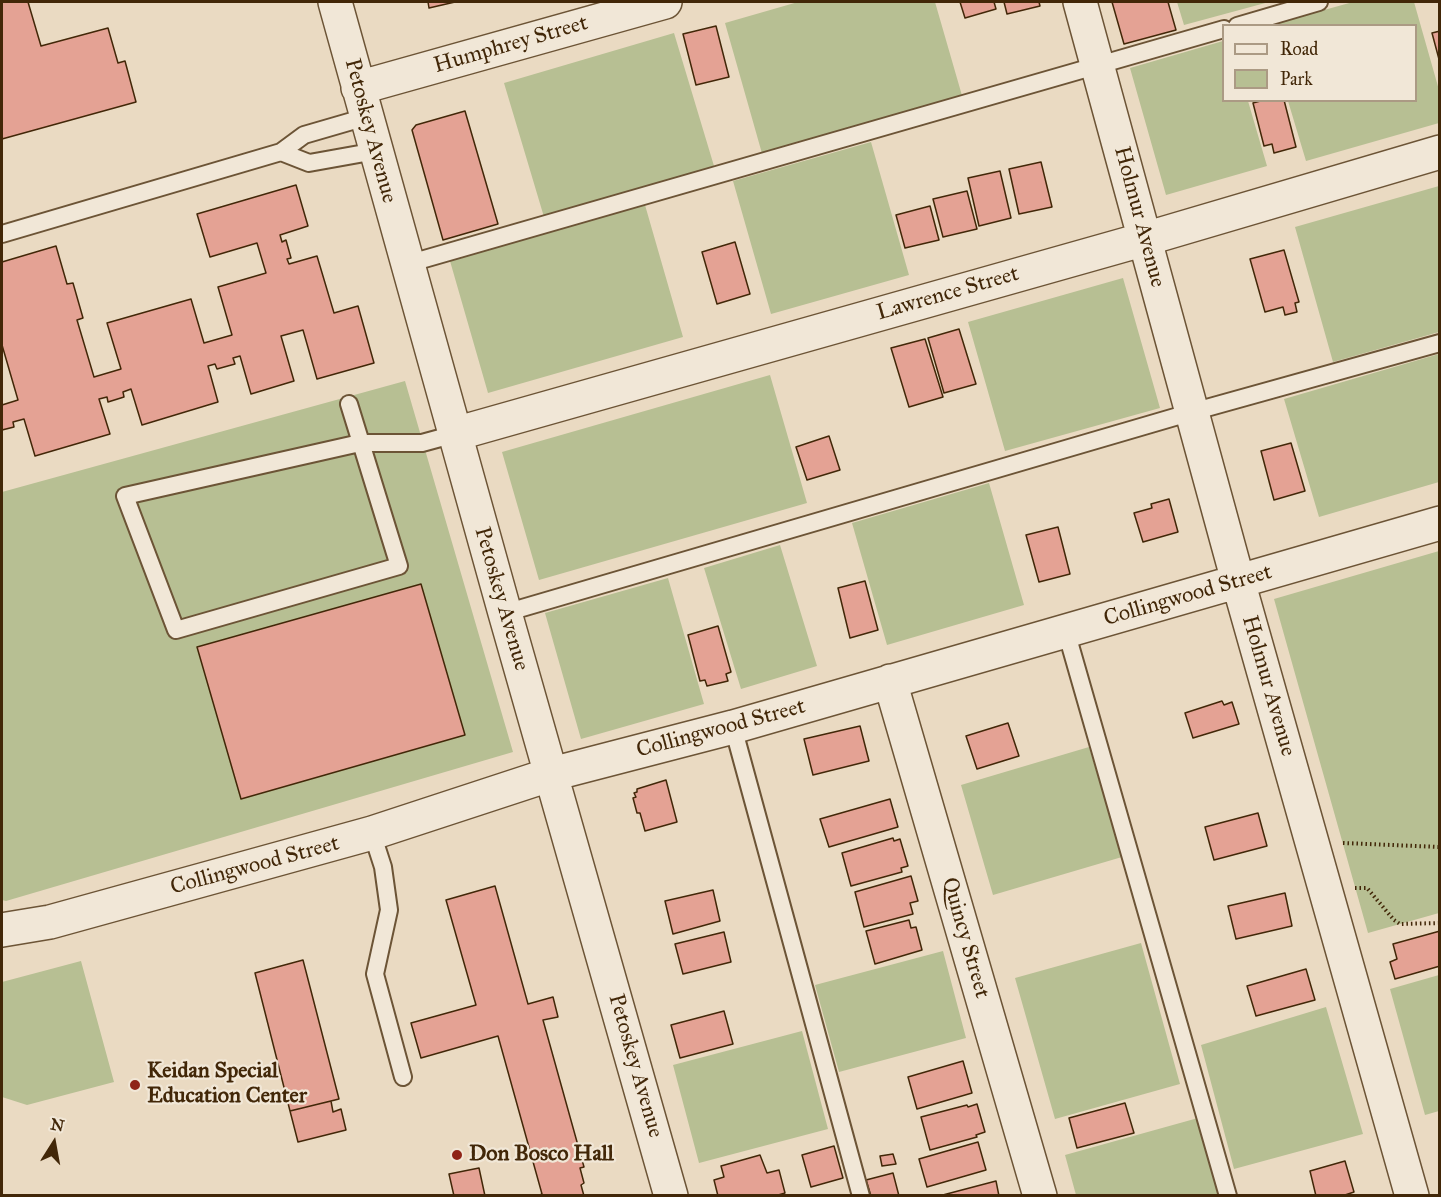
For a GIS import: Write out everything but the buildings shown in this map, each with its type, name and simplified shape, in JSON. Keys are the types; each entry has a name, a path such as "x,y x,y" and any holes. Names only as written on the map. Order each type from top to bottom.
{"street":[{"name":"Petoskey Avenue","path":"335,2 505,613 671,1196"},
{"name":"Humphrey Street","path":"362,103 665,2"},
{"name":"Holmur Avenue","path":"1080,2 1238,581 1412,1196"},
{"name":"Lawrence Street","path":"455,434 1145,239 1440,152"},
{"name":"Collingwood Street","path":"2,930 50,922 372,833 552,774 733,727 1440,523"},
{"name":"Quincy Street","path":"890,681 1040,1196"}],"lane":[{"path":"1244,24 1319,2"},
{"path":"407,264 1222,30"},
{"path":"2,234 281,152 304,135 362,103"},
{"path":"281,152 309,163 376,151"},
{"path":"505,613 1192,412 1440,343"},
{"path":"349,404 360,443 399,566 176,630 125,496 360,443 422,443 455,434"},
{"path":"1066,631 1228,1196"},
{"path":"733,727 861,1196"},
{"path":"372,833 383,867 389,910 375,974 403,1077"}],"path":[{"path":"1312,844 1356,843 1440,847"},
{"path":"1326,891 1367,888 1400,924 1440,922"}],"green space":[{"path":"798,2 935,2 963,99 763,157 725,23"},
{"path":"1177,2 1269,2 1184,25"},
{"path":"1353,2 1414,2 1439,90 1439,123 1306,161 1288,102 1417,102 1417,24 1274,24"},
{"path":"674,33 714,166 544,217 504,83"},
{"path":"1222,41 1222,102 1248,102 1267,166 1166,195 1130,68"},
{"path":"871,142 909,275 771,314 733,181"},
{"path":"1439,186 1439,332 1333,362 1295,227"},
{"path":"645,205 683,337 488,393 450,261"},
{"path":"1123,278 1160,408 1005,451 968,322"},
{"path":"1439,354 1439,482 1319,517 1284,399"},
{"path":"770,375 807,503 539,580 502,452"},
{"path":"405,381 513,752 6,901 2,900 2,492"},
{"path":"989,483 1024,605 887,645 852,523"},
{"path":"780,545 817,666 741,689 704,568"},
{"path":"1439,551 1439,913 1368,933 1274,599"},
{"path":"668,578 704,704 581,739 545,613"},
{"path":"1089,747 1122,857 993,895 961,785"},
{"path":"1141,943 1180,1084 1055,1119 1015,978"},
{"path":"943,951 966,1038 839,1072 815,985"},
{"path":"81,961 114,1082 27,1105 2,1097 2,982"},
{"path":"1439,975 1439,1111 1425,1115 1390,989"},
{"path":"1326,1007 1363,1134 1234,1169 1201,1045"},
{"path":"802,1031 828,1129 699,1163 673,1065"},
{"path":"1198,1118 1220,1195 1076,1195 1065,1155"}],"place":[{"name":"Keidan Special Education Center","path":"135,1085"},
{"name":"Don Bosco Hall","path":"457,1155"}]}
